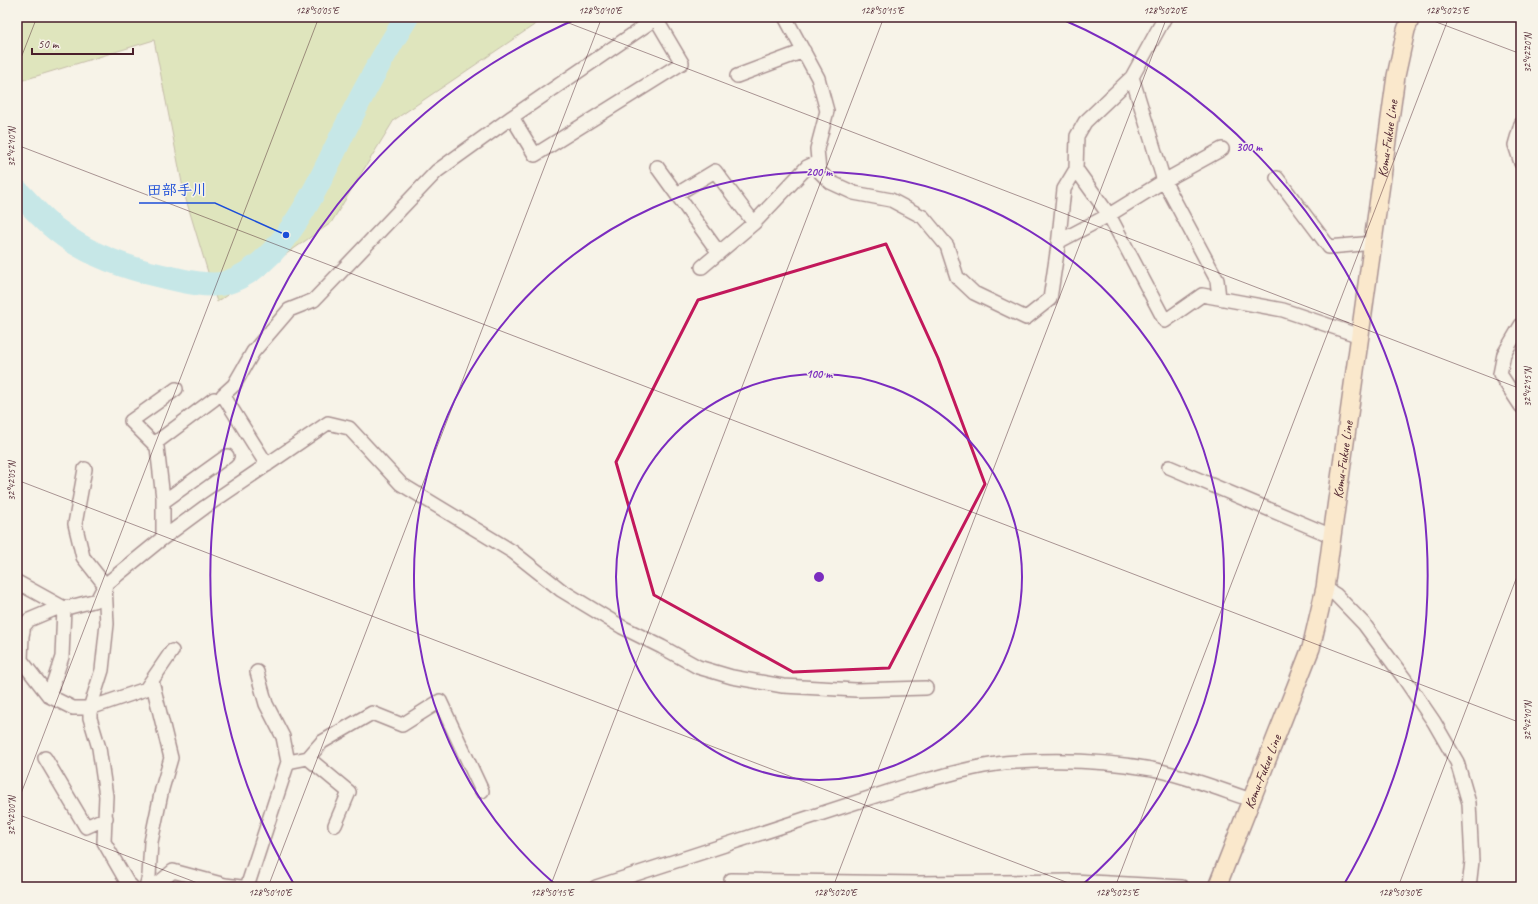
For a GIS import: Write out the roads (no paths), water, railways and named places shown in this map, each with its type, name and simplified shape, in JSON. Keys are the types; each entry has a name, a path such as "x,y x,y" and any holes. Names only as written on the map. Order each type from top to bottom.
{"main road":[{"name":"Komu-Fukue Line","path":"1217,887 1311,648 1325,588 1396,76 1406,30 1411,17"}],"street":[{"path":"785,17 818,78 827,111 817,149 819,171 830,182 854,193 891,200 923,217 947,246 957,277 974,293 1026,318 1050,299 1064,189 1076,169 1077,136 1085,122 1132,77 1165,17"},
{"path":"267,465 223,395 234,385 253,352 289,310 314,300 437,171 512,117 657,18 682,63 535,154 512,117"},
{"path":"737,76 804,51"},
{"path":"1132,77 1164,181 1217,280 1219,298"},
{"path":"1521,124 1515,145 1521,162"},
{"path":"1058,242 1109,215 1164,181 1222,149"},
{"path":"702,267 754,223 807,167 818,162"},
{"path":"657,167 719,254"},
{"path":"1076,169 1109,215 1165,321 1202,295 1282,310 1360,336"},
{"path":"677,194 715,170 754,223"},
{"path":"1277,178 1329,247 1374,243"},
{"path":"1521,325 1504,354 1500,374 1521,406"},
{"path":"163,538 163,502 157,447 131,421 176,389"},
{"path":"154,444 214,399"},
{"path":"172,650 146,689 90,708 73,708 49,696 19,661 24,626 29,620 55,608 64,608 97,600 105,585 163,538 205,507 328,423 349,428 401,484 513,552 561,590 622,627 698,667 732,677 783,686 856,690 926,688"},
{"path":"163,502 227,456"},
{"path":"1169,467 1332,536"},
{"path":"85,469 75,524 83,557 105,585 107,624 102,670 90,708 90,718 99,748 106,796 104,842 127,882 132,887"},
{"path":"17,582 64,608"},
{"path":"1325,588 1336,595 1364,624 1434,722 1457,762 1469,803 1472,861 1469,887"},
{"path":"49,696 62,657 64,608"},
{"path":"247,887 288,762 283,737 266,704 257,672"},
{"path":"146,887 149,876 151,842 162,790 171,758 152,681"},
{"path":"288,762 308,758 322,742 372,713 402,725 440,701 482,791"},
{"path":"45,758 86,827 106,818"},
{"path":"308,758 349,792 335,825"},
{"path":"596,887 909,785 959,771 1015,762 1096,762 1121,764 1154,770 1207,785 1251,800"},
{"path":"154,887 173,871 225,885 241,887"},
{"path":"731,887 731,880 918,883 1073,881 1182,887"}],"waterway":[{"path":"17,191 52,227 81,247 107,259 135,269 185,281 210,285 225,283 248,273 268,257 286,236 302,213 364,92 407,17"}],"place":[{"name":"田部手川","path":"286,235"}]}
